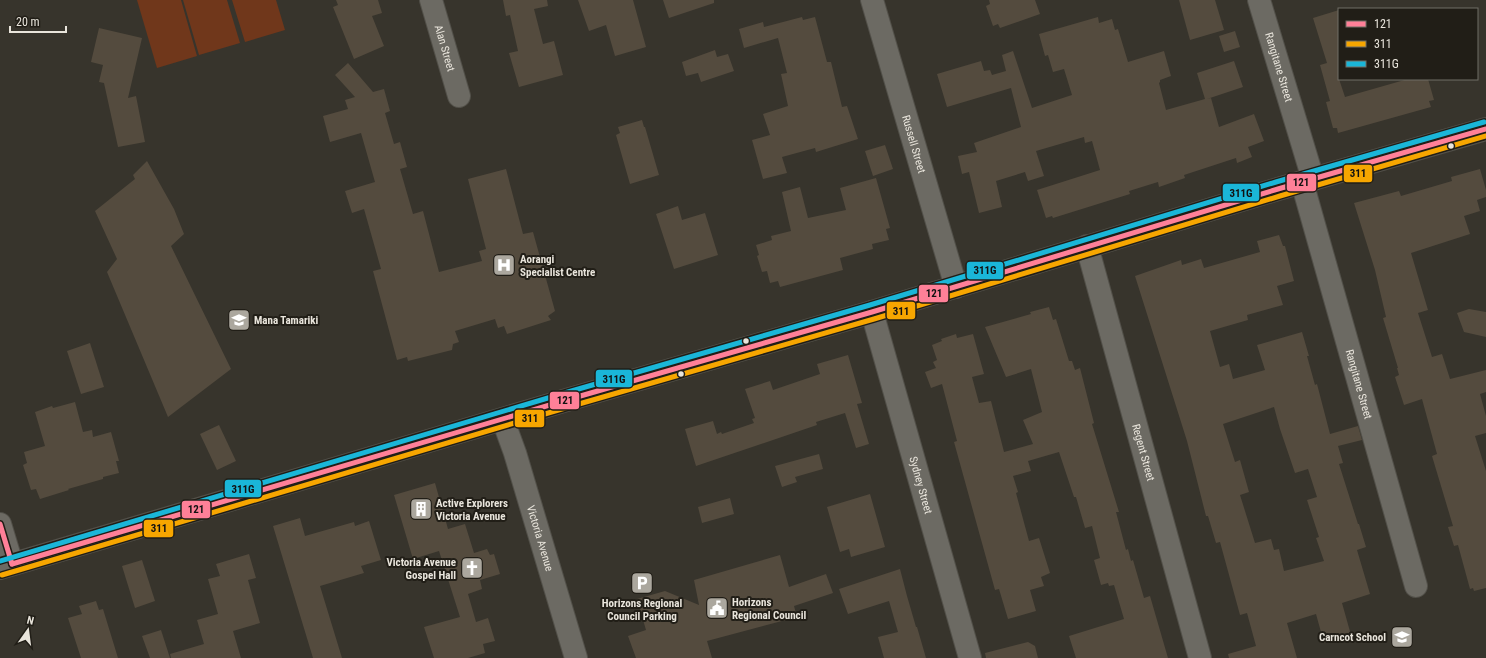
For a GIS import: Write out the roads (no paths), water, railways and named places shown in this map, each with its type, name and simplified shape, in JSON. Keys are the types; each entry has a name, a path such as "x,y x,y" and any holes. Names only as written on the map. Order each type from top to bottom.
{"street":[{"name":"Alan Street","path":"431,0 459,96"},
{"name":"Russell Street","path":"872,0 956,287"},
{"name":"Rangitane Street","path":"1259,0 1416,586"},
{"path":"0,524 6,566 872,312 1087,246 1486,129"},
{"name":"Regent Street","path":"1087,246 1200,658"},
{"name":"Sydney Street","path":"872,312 970,658"},
{"name":"Victoria Avenue","path":"503,420 517,461 576,658"}],"place":[{"name":"Aorangi Specialist Centre","path":"504,265"},
{"name":"Mana Tamariki","path":"239,320"},
{"name":"Active Explorers Victoria Avenue","path":"421,509"},
{"name":"Victoria Avenue Gospel Hall","path":"472,568"},
{"name":"Horizons Regional Council Parking","path":"642,583"},
{"name":"Horizons Regional Council","path":"717,608"},
{"name":"Carncot School","path":"1402,637"}]}
